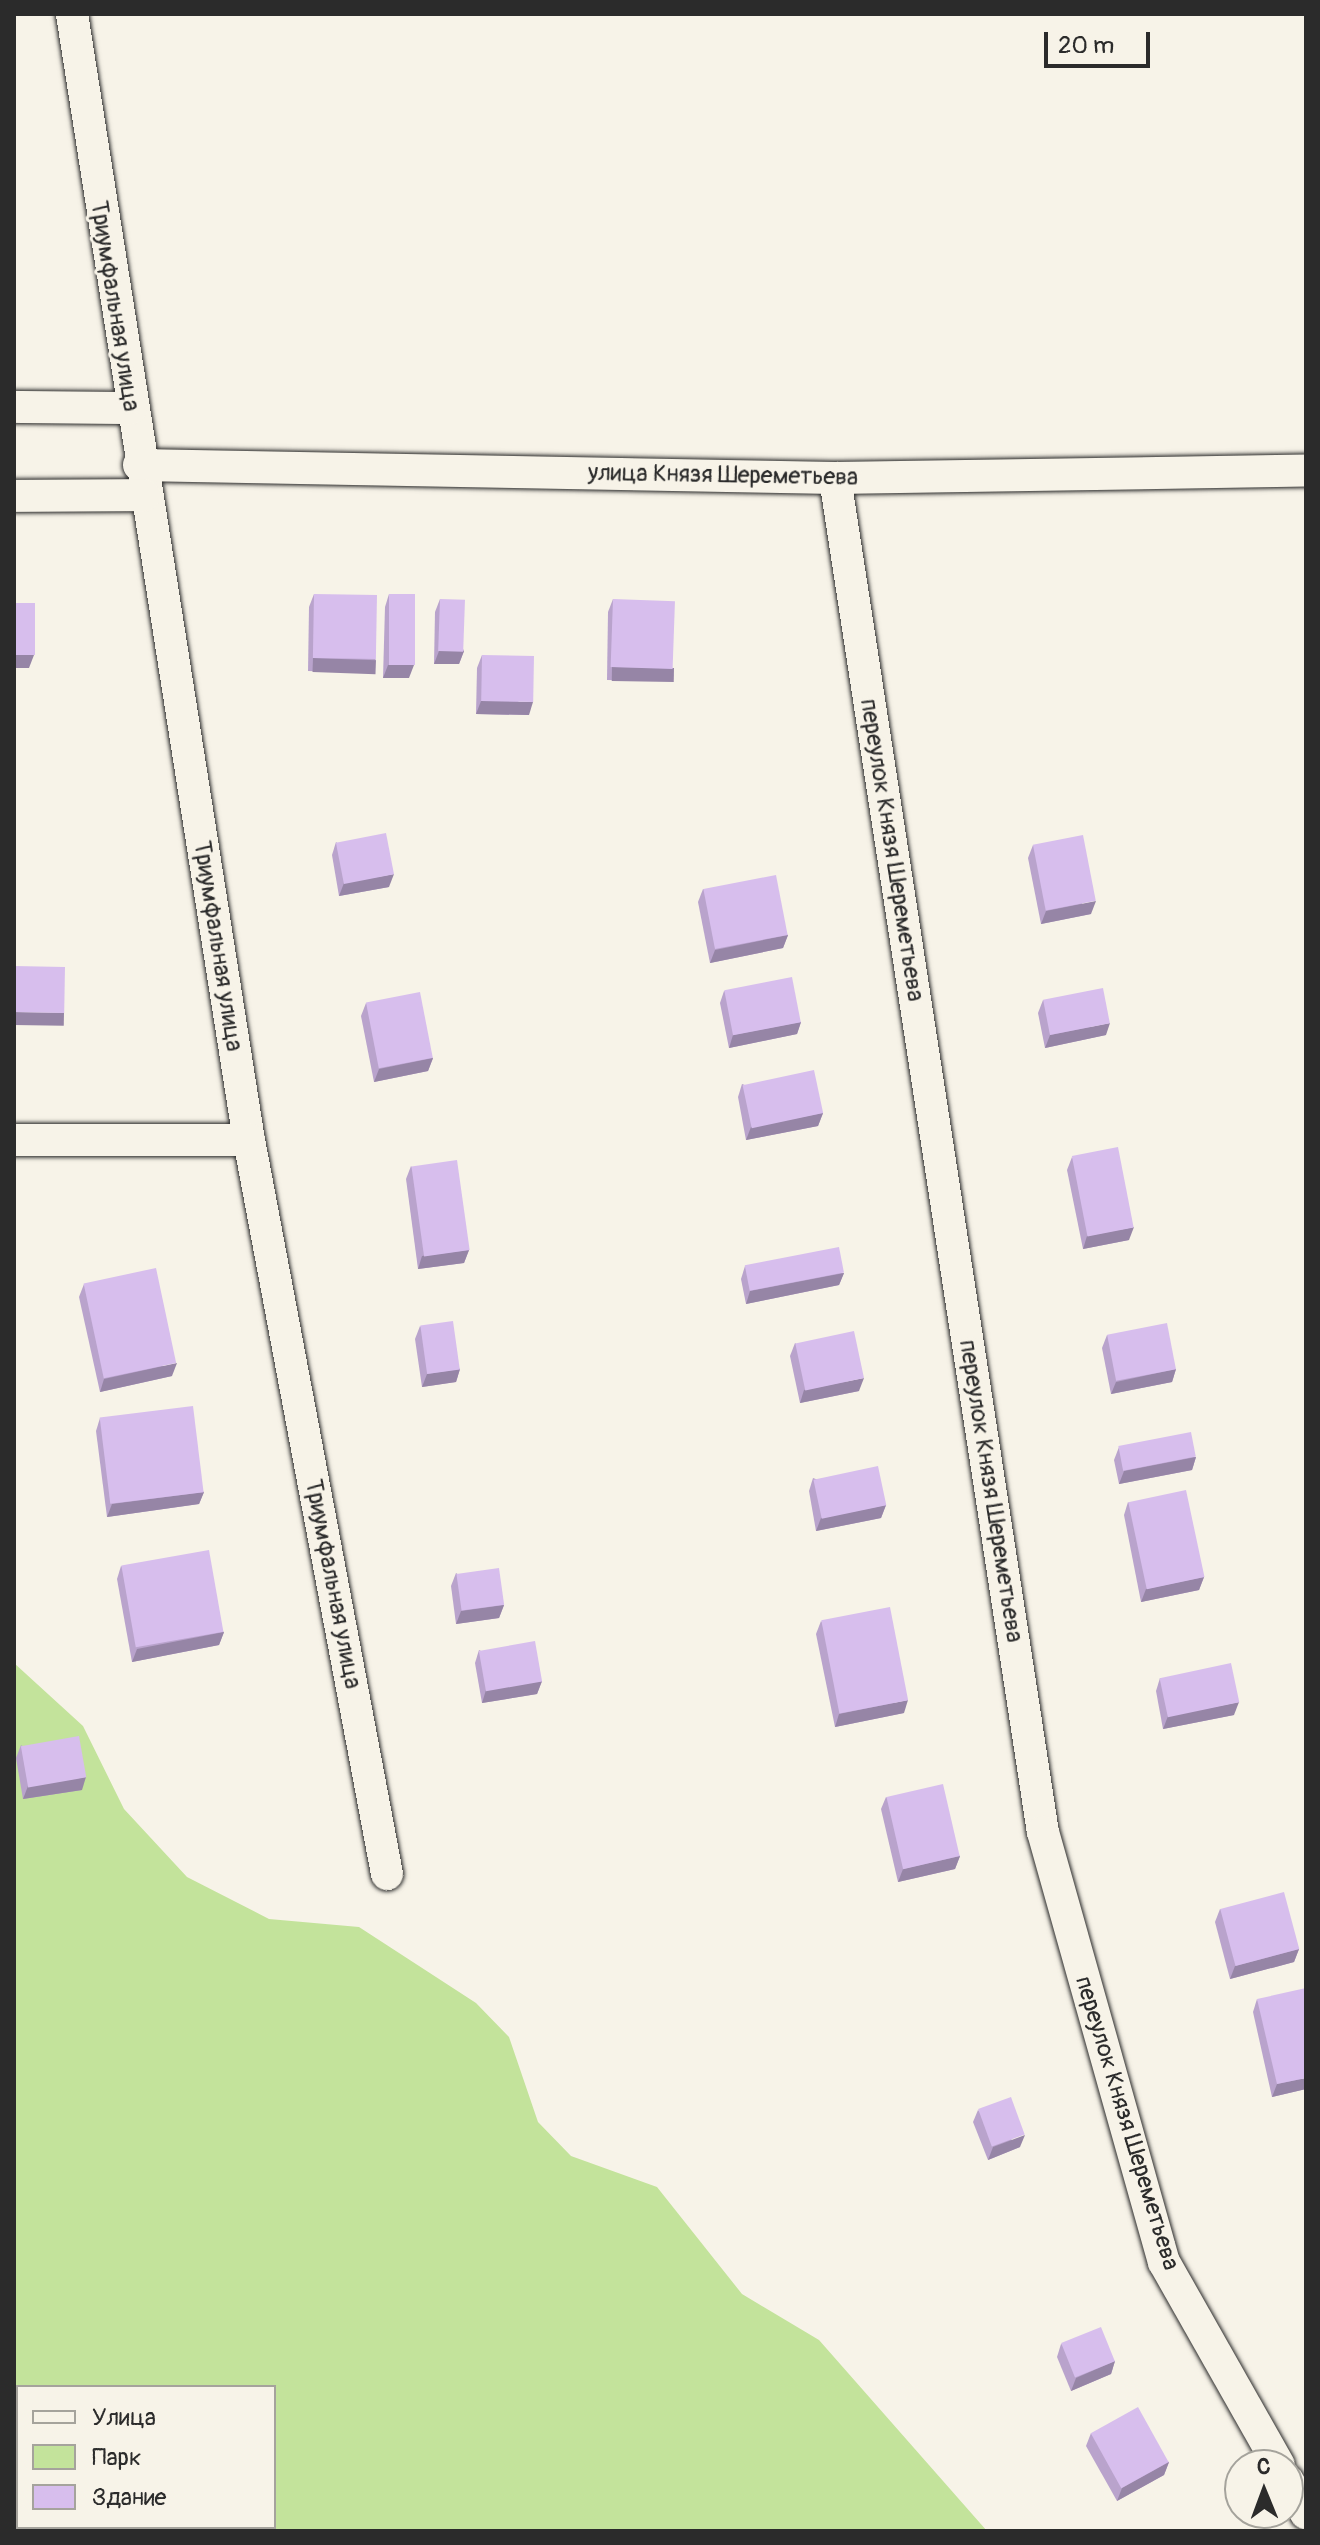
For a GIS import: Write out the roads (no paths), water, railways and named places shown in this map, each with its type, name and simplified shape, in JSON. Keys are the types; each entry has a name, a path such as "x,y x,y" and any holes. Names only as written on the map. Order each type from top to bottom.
{"street":[{"name":"Триумфальная улица","path":"72,14 142,480 249,1140 387,1874"},
{"path":"14,407 131,408"},
{"name":"улица Князя Шереметьева","path":"14,496 142,480 835,478 1306,471"},
{"name":"переулок Князя Шереметьева","path":"835,478 1043,1832 1164,2262 1270,2449"},
{"path":"14,1140 249,1140"}]}
